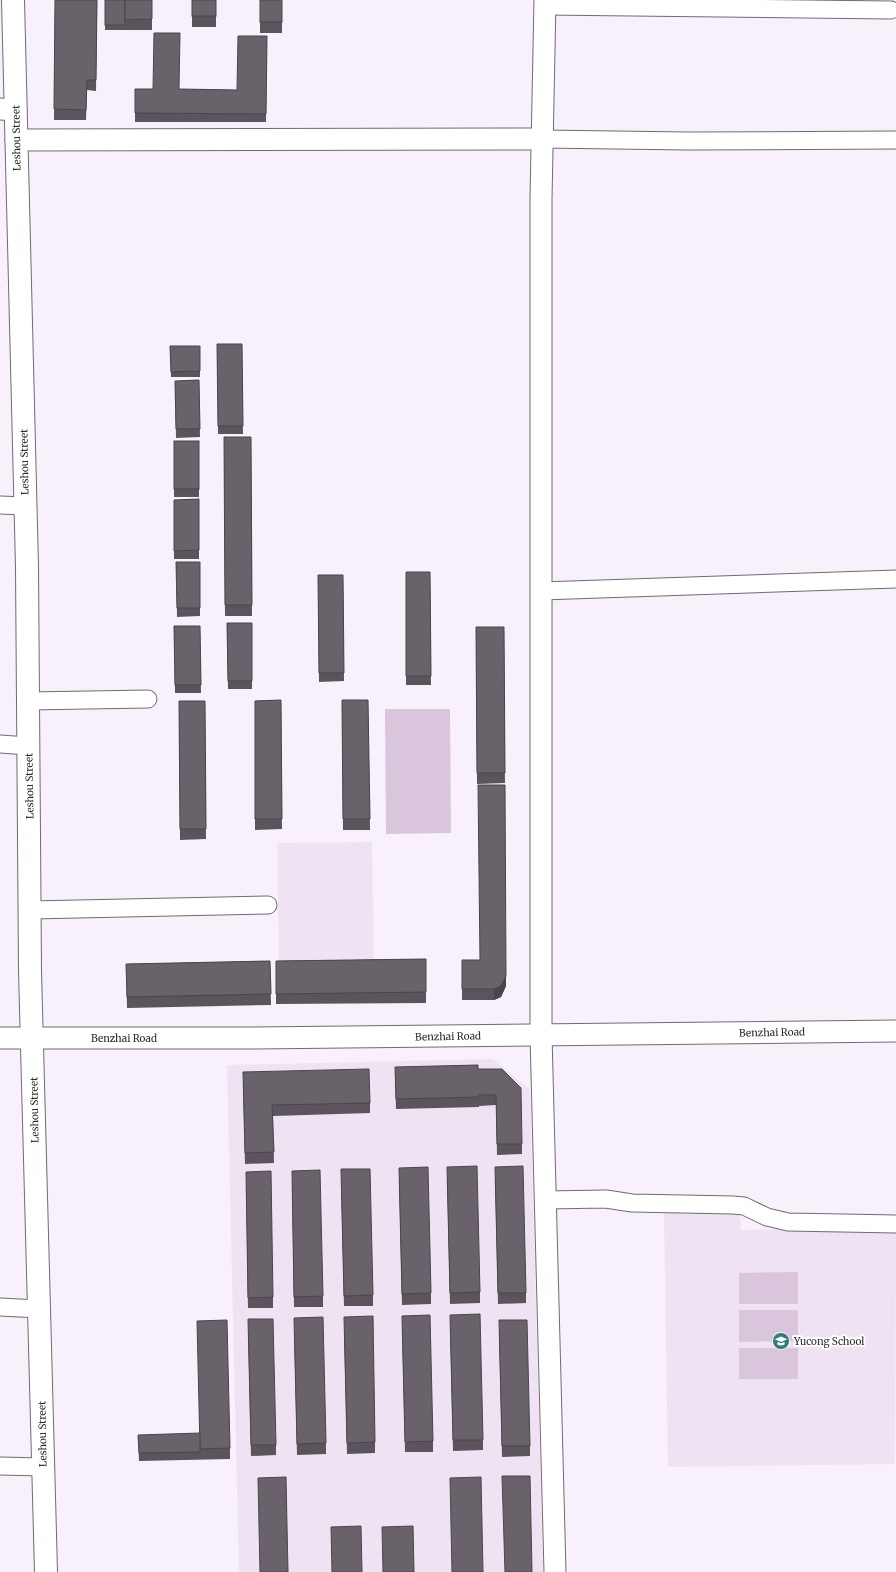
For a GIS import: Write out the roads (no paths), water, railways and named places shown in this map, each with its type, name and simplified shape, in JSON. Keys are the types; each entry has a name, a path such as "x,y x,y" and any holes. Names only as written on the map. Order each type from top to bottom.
{"main road":[{"name":"Leshou Street","path":"13,0 8,110 16,140 25,506 32,1038 46,1572"}],"street":[{"path":"555,1572 541,1035 542,139 545,3 891,10"},
{"path":"16,140 896,140"},
{"path":"0,505 25,506"},
{"path":"541,591 896,579"},
{"path":"28,701 148,699"},
{"path":"0,744 28,746"},
{"path":"30,910 268,905"},
{"name":"Benzhai Road","path":"0,1038 248,1038 896,1031"},
{"path":"545,1200 606,1199 632,1203 733,1205 744,1206 756,1210 767,1217 788,1222 896,1224"},
{"path":"0,1307 39,1309"},
{"path":"0,1466 43,1467"}],"place":[{"name":"Yucong School","path":"781,1341"}]}
